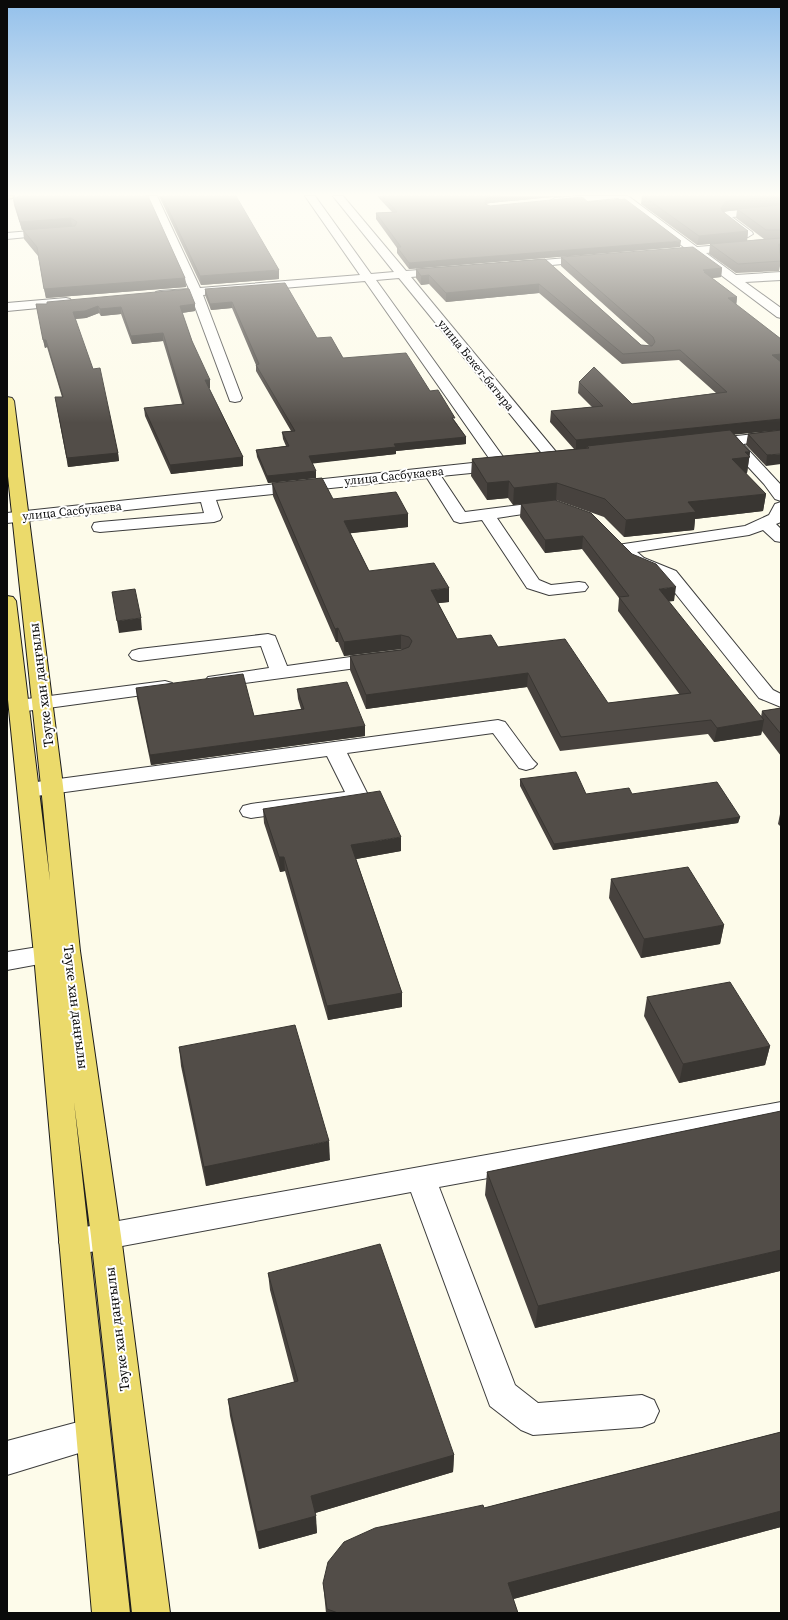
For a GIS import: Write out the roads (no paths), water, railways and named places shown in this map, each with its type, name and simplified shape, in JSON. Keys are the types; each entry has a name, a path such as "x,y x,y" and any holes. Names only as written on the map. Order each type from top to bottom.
{"main road":[{"name":"Тәуке хан даңғылы","path":"7,401 14,517 31,705 41,788 57,953 74,1242 111,1613"},
{"name":"Тәуке хан даңғылы","path":"7,602 31,705"},
{"name":"Тәуке хан даңғылы","path":"57,953 106,1236 151,1613"}],"street":[{"path":"187,272 196,292 236,398"},
{"path":"363,272 367,278"},
{"name":"улица Бекет-батыра","path":"399,272 554,459"},
{"path":"149,296 439,272"},
{"path":"723,272 781,314"},
{"path":"736,281 781,276"},
{"name":"улица Сасбукаева","path":"14,517 508,464 367,278"},
{"path":"736,281 781,279"},
{"path":"7,307 78,301"},
{"path":"692,445 781,435"},
{"path":"731,440 780,497 776,518 749,530 618,544 638,562 670,575 766,694 781,701"},
{"path":"431,472 460,518 555,506 569,511"},
{"path":"100,527 214,517 207,496"},
{"path":"487,515 533,584 549,590 579,587"},
{"path":"764,523 781,538"},
{"path":"139,655 268,640 280,672"},
{"path":"31,705 394,657"},
{"path":"41,788 498,726 526,764"},
{"path":"251,810 358,797 334,748"},
{"path":"7,962 57,953"},
{"path":"74,1242 781,1113"},
{"path":"421,1179 502,1395 533,1419 642,1411"},
{"path":"7,1458 93,1434"}]}
